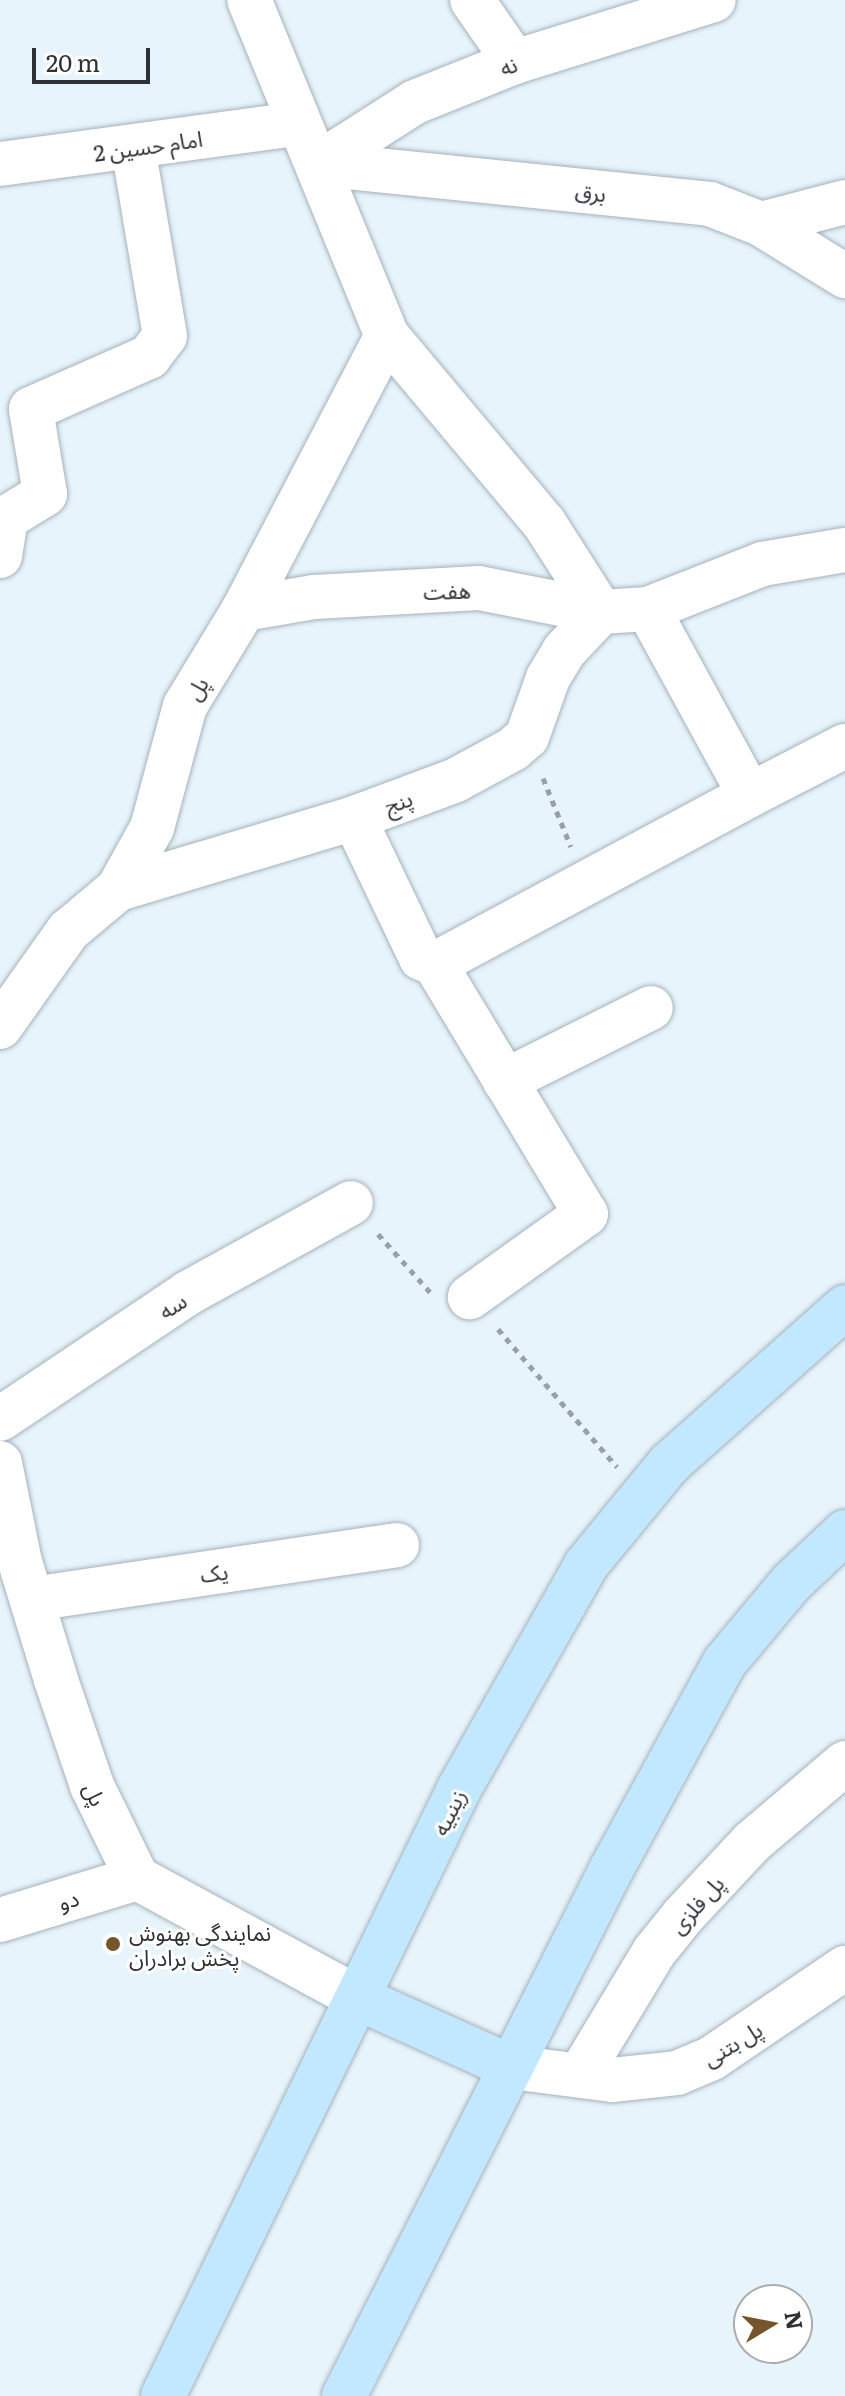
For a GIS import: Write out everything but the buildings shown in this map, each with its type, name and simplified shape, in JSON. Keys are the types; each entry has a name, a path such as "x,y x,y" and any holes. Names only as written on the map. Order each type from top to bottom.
{"main road":[{"name":"زینبیه","path":"163,2396 459,1789 586,1565 669,1464 845,1307"},
{"path":"344,2396 612,1868 725,1662 792,1582 845,1532"},
{"path":"358,1998 511,2067"}],"street":[{"path":"249,0 296,124 318,164 387,336 544,523 601,612 564,651 548,678 527,737"},
{"path":"472,0 515,62"},
{"name":"نه","path":"318,164 415,102 515,62 698,2"},
{"name":"امام حسین 2","path":"0,164 296,124"},
{"path":"1,554 6,518 45,494 31,409 149,357 165,336 133,147"},
{"name":"برق","path":"318,164 710,204 761,224 845,276"},
{"path":"761,224 845,202"},
{"name":"پل","path":"0,1027 68,931 118,889 152,828 185,706 244,609 387,336"},
{"name":"هفت","path":"244,609 314,597 479,588 601,612 648,609 762,564 845,550"},
{"path":"648,609 750,795"},
{"name":"پنج","path":"118,889 354,818 456,780 527,737"},
{"path":"435,964 845,746"},
{"path":"354,818 421,958 435,964 586,1214 470,1297"},
{"path":"505,1081 651,1008"},
{"name":"سه","path":"0,1419 188,1293 351,1203"},
{"name":"پل","path":"0,1463 17,1574 92,1786 137,1878"},
{"name":"یک","path":"17,1574 397,1545"},
{"name":"پل فلزی","path":"581,2073 654,1952 682,1917 752,1842 845,1763"},
{"path":"137,1878 358,1998"},
{"name":"دو","path":"0,1920 137,1878"},
{"name":"پل بتنی","path":"511,2067 543,2074 581,2073 612,2080 677,2073 712,2058 845,1968"}],"path":[{"path":"527,737 586,885"},
{"path":"351,1203 439,1301 470,1297 642,1497"}],"place":[{"name":"نمایندگی بهنوش پخش برادران","path":"113,1944"}]}
